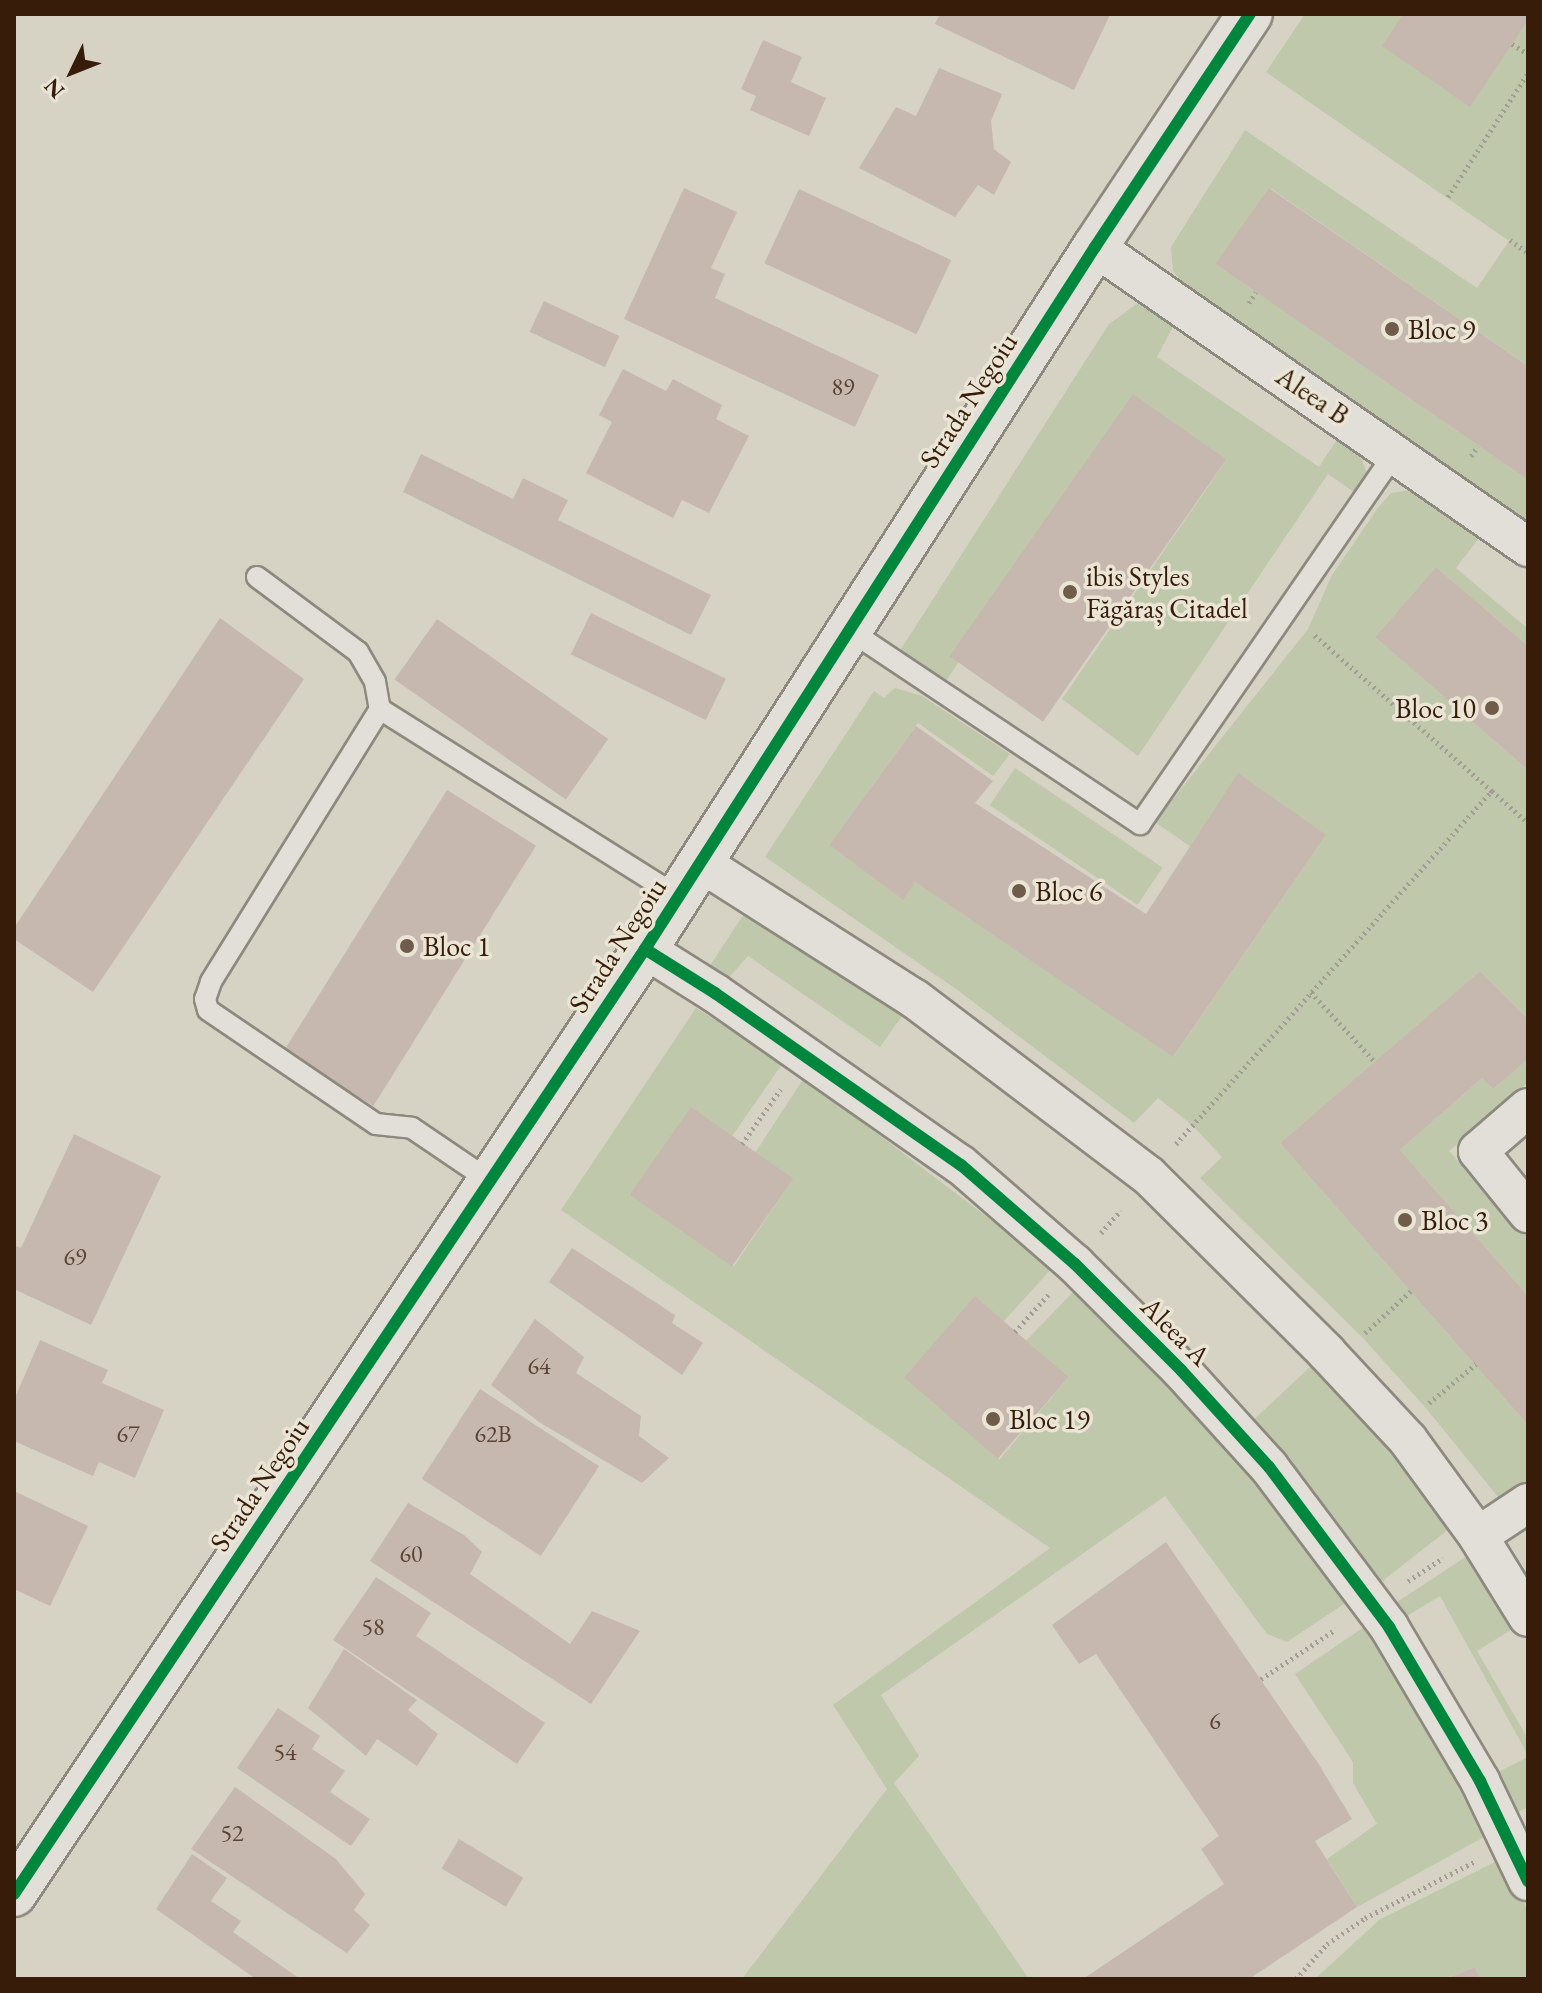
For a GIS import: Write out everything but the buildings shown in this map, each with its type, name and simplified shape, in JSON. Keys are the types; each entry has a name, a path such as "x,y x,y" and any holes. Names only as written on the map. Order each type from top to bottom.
{"main road":[{"name":"Strada Negoiu","path":"14,1894 645,949 1095,247 1250,14"}],"street":[{"name":"Aleea B","path":"1095,247 1396,452 1528,547"},
{"path":"688,878 915,999 1149,1176 1335,1361 1397,1429 1478,1536 1528,1617"},
{"name":"Aleea A","path":"645,949 805,1054 961,1165 1075,1264 1250,1444 1373,1605 1433,1698 1511,1843 1528,1881"},
{"path":"1528,1108 1478,1151 1528,1213"},
{"path":"1478,1536 1528,1503"}],"lane":[{"path":"849,630 1140,824 1396,452"},
{"path":"257,577 358,652 375,682 380,709 211,982 205,999 215,1016 376,1124 412,1128 490,1181"},
{"path":"380,709 688,878"}],"path":[{"path":"1512,44 1528,54"},
{"path":"1448,197 1528,73"},
{"path":"1510,240 1528,253"},
{"path":"1287,610 1528,823"},
{"path":"1149,1176 1492,791"},
{"path":"1311,992 1375,1062"},
{"path":"742,1144 805,1054"},
{"path":"1335,1361 1411,1291"},
{"path":"1397,1429 1476,1364"},
{"path":"1261,1679 1478,1536"},
{"path":"1296,1979 1327,1944 1365,1918 1511,1843"}],"green space":[{"path":"1305,14 1528,14 1528,366 1270,188 1215,264 1528,480 1528,525 1193,296 1173,271 1171,247 1245,130 1477,288 1509,241 1266,72"},
{"path":"1137,304 1147,305 1175,323 1157,357 1319,467 1342,432 1357,448 1367,473 1364,499 1328,474 1138,756 1062,699 1227,459 1051,522 940,690 894,660 1109,324"},
{"path":"1410,490 1434,496 1482,534 1456,568 1528,629 1528,646 1436,567 1375,637 1528,770 1528,1019 1480,971 1280,1143 1528,1425 1528,1483 1503,1503 1425,1407 1362,1337 1200,1178 1222,1157 1192,1125 1158,1098 1134,1123 956,989 765,857 874,691 884,698 895,688 922,696 1010,754 993,776 918,723 829,845 902,899 915,882 1174,1056 1326,835 1191,847 1155,822 1308,629 1332,575 1377,509 1391,493"},
{"path":"1015,768 1163,868 1137,905 990,805"},
{"path":"744,914 757,914 907,1009 880,1047 748,956 725,982 707,970"},
{"path":"696,1008 783,1063 732,1136 629,1194 734,1266 793,1179 755,1153 804,1078 1053,1267 1003,1322 999,1460 1068,1378 1026,1341 1075,1290 1215,1430 1350,1600 1287,1642 1267,1634 1165,1496 881,1695 919,1756 894,1783 1029,1979 742,1979 887,1789 833,1705 1050,1548 561,1210"},
{"path":"1528,1059 1528,1082 1449,1151 1528,1238 1528,1296 1400,1150 1482,1078 1493,1089"},
{"path":"1326,1352 1464,1517 1380,1583 1296,1476 1248,1425"},
{"path":"1470,1554 1514,1628 1477,1651 1528,1739 1528,1755 1440,1596 1389,1627 1379,1614"},
{"path":"1373,1621 1493,1832 1357,1907 1327,1859 1377,1824 1353,1783 1353,1762 1295,1674"},
{"path":"1528,1757 1528,1807 1504,1819 1484,1779"},
{"path":"1503,1858 1528,1911 1528,1979 1480,1979 1475,1967 1444,1979 1315,1979 1379,1920"}],"cycle path":[{"path":"14,1894 645,949 1095,247 1250,14"},
{"path":"645,949 715,993 961,1165 1075,1264 1181,1370 1269,1467 1389,1627 1480,1781 1528,1881"}],"place":[{"name":"Bloc 9","path":"1392,329"},
{"name":"ibis Styles Făgăraș Citadel","path":"1070,592"},
{"name":"Bloc 10","path":"1492,708"},
{"name":"Bloc 6","path":"1019,891"},
{"name":"Bloc 1","path":"407,946"},
{"name":"Bloc 3","path":"1405,1220"},
{"name":"Bloc 19","path":"993,1419"}]}
